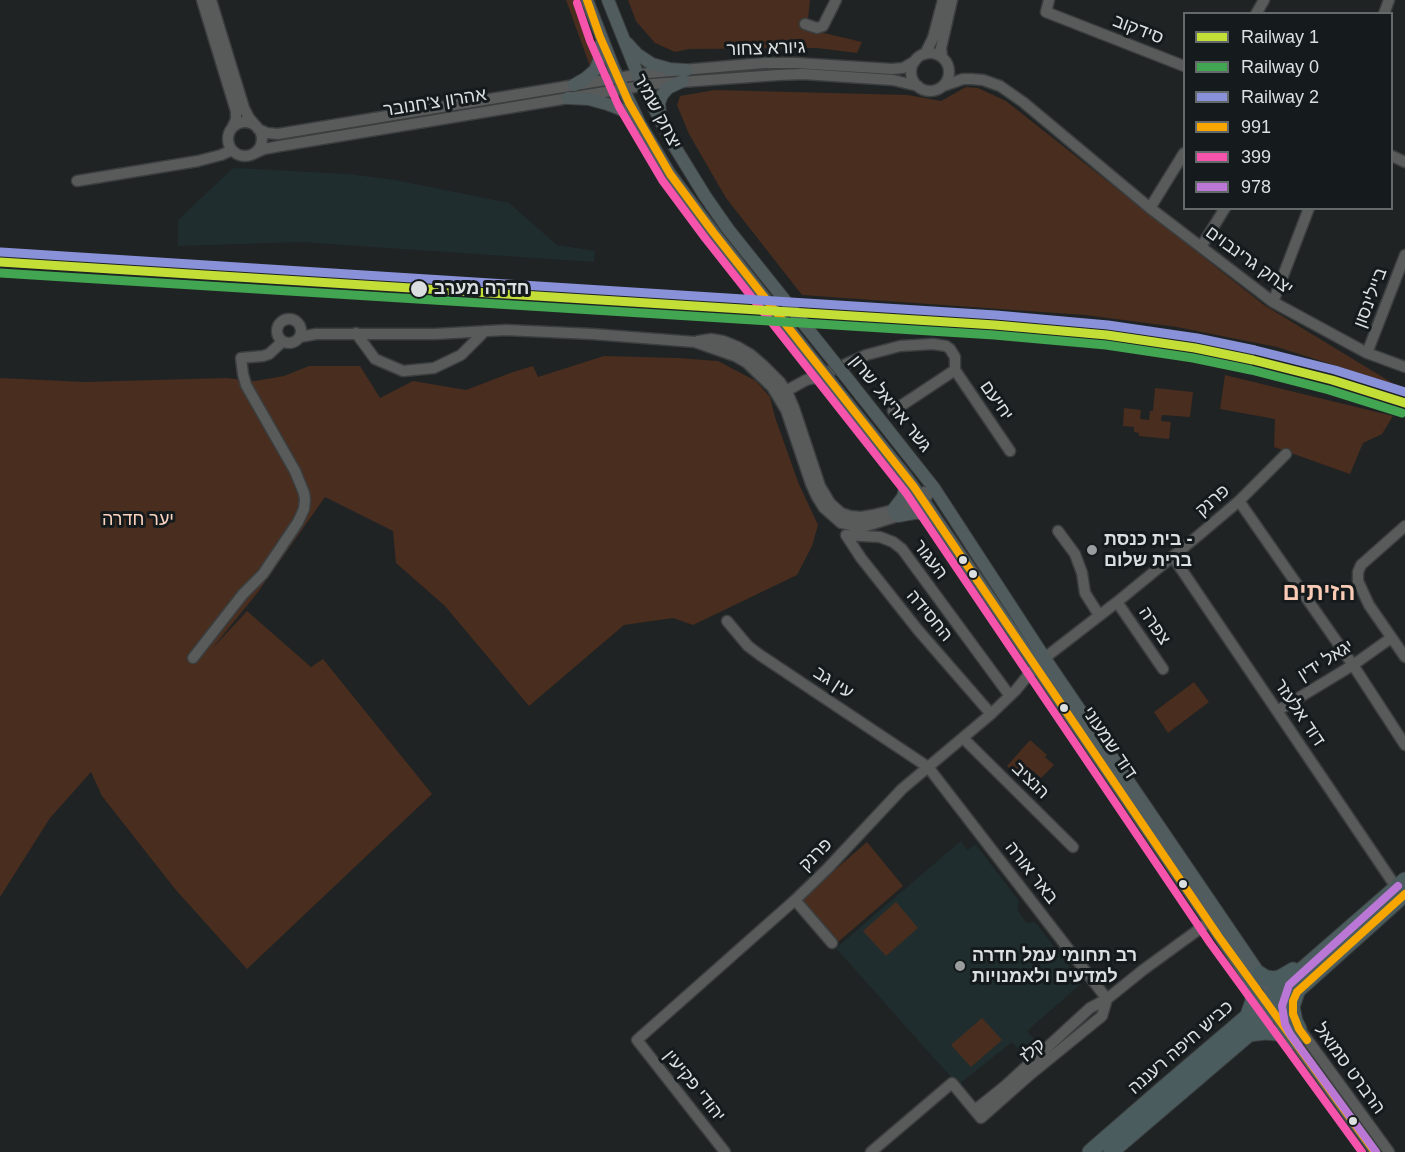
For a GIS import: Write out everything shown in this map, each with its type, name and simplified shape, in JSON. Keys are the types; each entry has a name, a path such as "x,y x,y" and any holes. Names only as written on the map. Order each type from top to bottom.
{"highway":[{"name":"כביש חיפה רעננה","path":"1111,1152 1248,1034 1322,952 1402,887"},
{"name":"כביש חיפה רעננה","path":"1090,1152 1247,1017 1297,992 1402,887"},
{"path":"1247,1017 1253,1001 1255,978 1281,977 1315,952 1322,952"},
{"path":"1248,1034 1265,1032 1297,1035 1292,1007 1297,992"}],"main road":[{"name":"יצחק שמיר","path":"587,0 600,37 640,124 670,174 714,232"},
{"name":"יצחק שמיר","path":"608,0 640,80 663,124 688,169 728,229"},
{"path":"620,32 645,60 685,76"},
{"path":"574,84 591,75 598,65 601,49 600,37"},
{"path":"663,124 659,109 662,94 685,76"},
{"path":"568,98 588,99 607,104 625,111 640,124"},
{"name":"גשר אריאל שרון","path":"728,229 934,488"},
{"name":"גשר אריאל שרון","path":"714,232 904,474"},
{"path":"904,474 906,481 903,496 895,513 921,513 930,515 937,521"},
{"name":"דוד שמעוני","path":"904,474 1042,665 1273,1004"},
{"name":"דוד שמעוני","path":"934,488 1042,665 1209,922 1255,978"}],"street":[{"path":"202,0 236,111 236,120 228,140 232,150 237,154 243,156 253,154 260,147 261,135 244,108 211,0"},
{"path":"805,24 817,28 823,26 836,0"},
{"path":"943,0 933,38 925,54 912,66 912,77 918,86 930,91 943,86 948,77 949,68 942,57 940,48 952,0"},
{"name":"סידקוב","path":"1048,0 1046,12 1183,65"},
{"path":"925,54 934,53 942,57"},
{"name":"גיורא צחור","path":"685,76 764,63 892,69 903,68 915,61"},
{"name":"יצחק גרינבוים","path":"949,68 971,79"},
{"name":"גיורא צחור","path":"620,83 685,76 804,74 893,80 918,86"},
{"name":"יצחק גרינבוים","path":"943,86 971,79 983,80 1000,86 1013,94 1150,208 1273,302 1367,353 1405,367"},
{"name":"אהרון צ'חנובר","path":"257,128 267,133 278,134 574,84 620,83"},
{"name":"אהרון צ'חנובר","path":"253,154 267,148 568,98 620,83"},
{"path":"232,128 244,122 257,128"},
{"path":"76,180 198,161 232,150"},
{"path":"1150,208 1181,165"},
{"path":"1201,247 1224,210"},
{"path":"1273,302 1308,210"},
{"name":"ביילינסון","path":"1367,353 1405,255"},
{"path":"290,319 297,322 300,332 290,344 282,342 276,332 282,321 290,319"},
{"path":"300,332 435,334 506,330 695,342 722,350 747,363 785,395 820,486 830,503 841,513 861,517 895,513 934,488"},
{"path":"356,333 375,359 403,371 434,368 461,355 485,332"},
{"path":"193,658 243,594 263,574 298,522 304,508 305,499 298,476 246,385 243,374 241,358 269,354 282,342"},
{"name":"יחיעם","path":"785,395 810,385 815,378 866,355 900,346 939,344 946,346 953,353 955,370 1010,451"},
{"path":"893,411 955,370"},
{"name":"פרנק","path":"637,1040 795,900 902,789 992,714 1072,637 1239,501 1286,454"},
{"path":"1239,501 1353,665 1405,745"},
{"path":"1405,526 1361,565 1358,572 1362,592 1405,657"},
{"path":"1058,531 1075,554 1082,573 1085,593 1099,615"},
{"name":"העגור","path":"846,535 880,537 893,542 902,549 1013,693"},
{"name":"החסידה","path":"846,535 861,558 918,630 992,714"},
{"name":"דוד אלעזר","path":"1173,556 1277,711 1402,887"},
{"name":"צפרה","path":"1117,602 1163,669"},
{"name":"עין גב","path":"727,621 748,646 760,655 928,767"},
{"name":"יגאל ידין","path":"1277,711 1353,665 1391,638"},
{"name":"הנציב","path":"963,738 1073,847"},
{"name":"באר אורה","path":"928,767 1107,999"},
{"path":"795,900 832,943"},
{"name":"קלז","path":"871,1152 952,1083 981,1118 1102,1016 1107,999 1209,922"},
{"name":"הרברט סמואל","path":"1273,1004 1389,1152"},
{"name":"הרברט סמואל","path":"1297,1035 1375,1152"},
{"name":"יהודי פקיעין","path":"637,1040 725,1152"}],"shaded area":[{"path":"232,169 347,174 395,180 509,203 557,245 595,251 594,262 301,242 178,246 178,220"},
{"name":"רב תחומי עמל חדרה למדעים ולאמנויות","path":"961,841 967,850 976,845 1019,901 1017,910 1027,923 1035,922 1082,983 1027,1031 1040,1046 1026,1057 1012,1042 958,1085 836,948"}],"green space":[{"path":"566,0 575,0 594,49 595,55 591,69"},
{"path":"628,0 810,0 807,29 862,42 857,53 817,48 689,49 675,52 655,43 636,21"},
{"path":"966,87 978,88 1006,101 1264,305 1394,384 1277,347 1177,327 1085,315 802,295 726,198 689,134 677,105 680,96 715,90 908,95 941,101"},
{"name":"יער חדרה","path":"604,356 718,361 756,381 770,397 798,482 818,525 812,546 797,575 693,625 673,618 624,625 529,706 445,606 396,563 393,531 325,497 258,592 211,650 247,611 311,667 323,659 432,794 247,969 175,889 102,796 91,772 50,818 0,897 0,378 85,382 226,378 255,381 284,376 309,366 360,366 380,398 413,381 466,390 533,366 538,377"},
{"path":"1225,375 1393,416 1382,434 1363,443 1350,474 1274,447 1275,419 1220,409"},
{"path":"1155,388 1193,392 1190,417 1162,415 1161,421 1171,422 1169,439 1139,436 1139,433 1134,432 1134,427 1123,426 1124,408 1141,410 1140,419 1149,420 1150,411 1153,411"},
{"path":"1194,682 1209,702 1168,733 1154,712"},
{"path":"1030,740 1047,755 1045,757 1054,765 1041,778 1033,771 1023,781 1007,766"},
{"path":"867,842 903,886 838,942 800,900"},
{"path":"896,902 918,928 886,956 863,931"},
{"path":"982,1018 1002,1040 971,1067 951,1045"}],"rail line":[{"name":"2","path":"1,252 996,315 1108,325 1197,338 1255,350 1335,370 1405,392"},
{"name":"1","path":"0,262 995,325 1107,335 1195,348 1253,360 1332,380 1405,403"},
{"name":"0","path":"0,273 994,335 1106,345 1193,358 1251,370 1329,390 1402,413"}],"transit line":[{"name":"991","path":"587,0 600,37 629,103 670,174 914,487 1219,937 1375,1152"},
{"name":"399","path":"577,3 590,41 619,107 662,180 906,493 1210,943 1362,1152"},
{"name":"978","path":"1376,1152 1290,1034 1285,1024 1282,1006 1289,985 1398,886"},
{"name":"991","path":"1307,1040 1299,1029 1293,1014 1293,1001 1297,992 1405,894"}],"place":[{"name":"חדרה מערב","path":"419,289"},
{"name":"בית כנסת - ברית שלום","path":"1092,550"},
{"name":"רב תחומי עמל חדרה למדעים ולאמנויות","path":"960,966"}],"district":[{"name":"הזיתים","path":"1319,593"}]}
